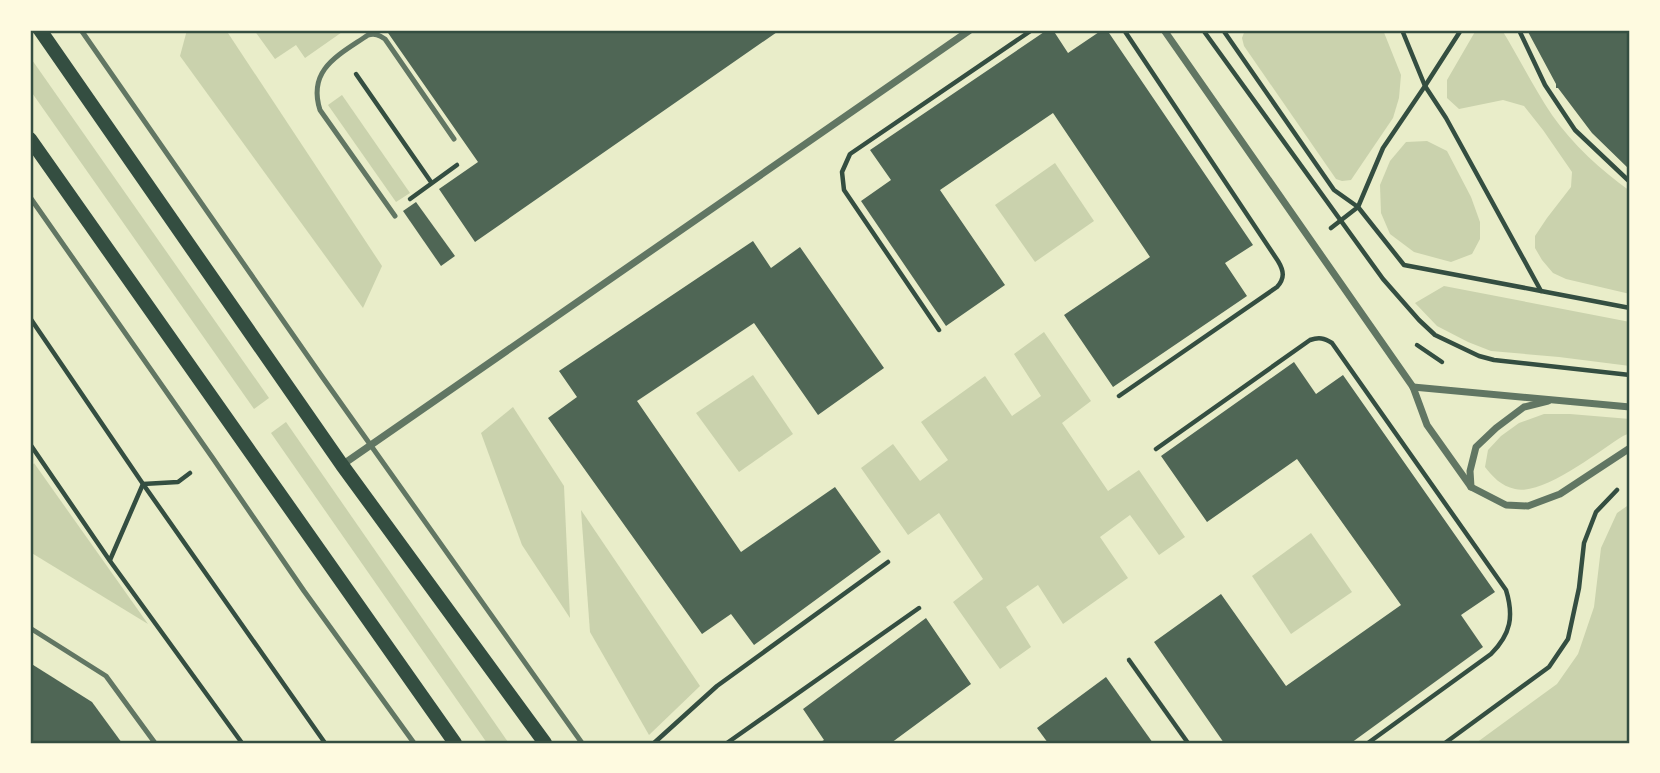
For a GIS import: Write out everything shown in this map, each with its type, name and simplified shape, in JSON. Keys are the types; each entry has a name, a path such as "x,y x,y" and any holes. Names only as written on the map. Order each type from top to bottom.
{"main road":[{"path":"40,30 342,465 545,743"},
{"path":"30,139 455,743"}],"street":[{"path":"342,465 970,30"},
{"path":"1164,30 1413,387 1427,425 1471,488 1506,505 1528,506 1560,494 1630,448"},
{"path":"1413,387 1630,407"},
{"path":"1471,488 1470,471 1476,447 1524,407 1554,400"}],"lane":[{"path":"81,30 582,743"},
{"path":"394,216 320,110 317,86 321,72 341,53 368,35 374,34 385,39 454,139"},
{"path":"30,197 304,591 414,743"},
{"path":"30,628 106,676 155,743"}],"path":[{"path":"939,330 844,190 842,172 850,154 1032,30"},
{"path":"1119,396 1278,287 1283,276 1283,269 1278,261 1124,30"},
{"path":"1203,30 1383,279 1435,335 1479,356 1494,360 1630,375"},
{"path":"1223,30 1334,190 1357,207 1404,265 1630,308"},
{"path":"1402,30 1425,86 1447,118 1541,291"},
{"path":"1357,207 1383,148 1461,30"},
{"path":"1519,30 1545,85 1574,130 1630,182"},
{"path":"341,53 431,182"},
{"path":"413,197 462,161"},
{"path":"1325,219 1331,228"},
{"path":"30,318 325,743"},
{"path":"1410,338 1441,362 1453,365"},
{"path":"1156,449 1310,340 1325,339 1332,343 1506,590 1511,605 1506,633 1491,654 1368,743"},
{"path":"30,444 110,561 242,743"},
{"path":"143,484 178,482 190,473"},
{"path":"110,561 143,484"},
{"path":"1445,743 1549,667 1568,639 1579,588 1584,543 1596,512 1624,486"},
{"path":"653,743 717,686 888,562"},
{"path":"727,743 919,608"},
{"path":"1129,660 1188,743"}],"green space":[{"path":"187,30 226,30 382,266 363,308 180,56"},
{"path":"254,30 345,30 305,58 296,45 275,59"},
{"path":"1245,30 1383,30 1401,75 1399,98 1393,118 1351,180 1336,179 1244,46 1242,38"},
{"path":"1476,30 1502,30 1560,126 1588,156 1630,191 1630,294 1566,279 1553,273 1535,248 1535,236 1571,187 1572,172 1524,106 1503,100 1459,109 1447,98 1447,80"},
{"path":"30,57 269,398 254,409 30,90"},
{"path":"342,95 410,193 396,202 328,105"},
{"path":"1427,141 1447,151 1471,197 1480,222 1480,239 1472,254 1451,262 1414,252 1390,234 1381,213 1380,185 1390,161 1406,142"},
{"path":"1055,163 1094,221 1035,262 995,205"},
{"path":"1444,286 1630,322 1630,366 1491,351 1468,342 1437,326 1415,303"},
{"path":"1044,332 1091,401 1062,423 1108,491 1139,470 1185,537 1159,555 1130,515 1100,537 1128,578 1063,624 1038,585 1006,607 1031,647 1000,669 953,602 983,579 939,513 908,535 861,468 893,444 920,481 948,460 921,422 985,376 1012,416 1041,396 1014,354"},
{"path":"753,375 793,434 739,472 696,413"},
{"path":"513,407 564,486 570,618 522,545 481,433"},
{"path":"1544,414 1630,419 1630,433 1570,471 1540,486 1515,489 1506,486 1494,478 1485,467 1488,450 1519,423"},
{"path":"286,422 508,743 487,743 271,433"},
{"path":"34,463 148,624 30,552 30,469"},
{"path":"1630,504 1630,743 1476,743 1557,684 1578,654 1594,607 1601,548 1617,513"},
{"path":"581,510 700,686 649,735 590,632"},
{"path":"1311,533 1352,592 1291,634 1252,576"}],"building":[{"path":"386,30 780,30 475,242 439,189 478,162"},
{"path":"1047,30 1053,30 1068,53 1102,30 1107,30 1253,245 1225,263 1247,296 1113,387 1064,315 1150,257 1053,113 940,190 1005,285 946,326 861,201 891,180 870,150"},
{"path":"1527,30 1630,30 1630,170 1592,133 1556,88"},
{"path":"416,202 455,256 441,266 403,211"},
{"path":"753,241 771,268 800,247 884,368 818,415 754,323 637,401 741,552 835,487 881,552 754,645 731,614 702,634 548,418 577,397 559,371"},
{"path":"1294,362 1316,394 1343,375 1495,592 1461,615 1483,647 1351,743 1224,743 1154,642 1221,594 1286,686 1401,605 1297,459 1207,522 1161,456"},
{"path":"926,618 971,684 891,743 819,743 824,740 803,709"},
{"path":"30,663 92,702 122,743 30,743"},
{"path":"1106,677 1153,743 1048,743 1037,728"}]}
